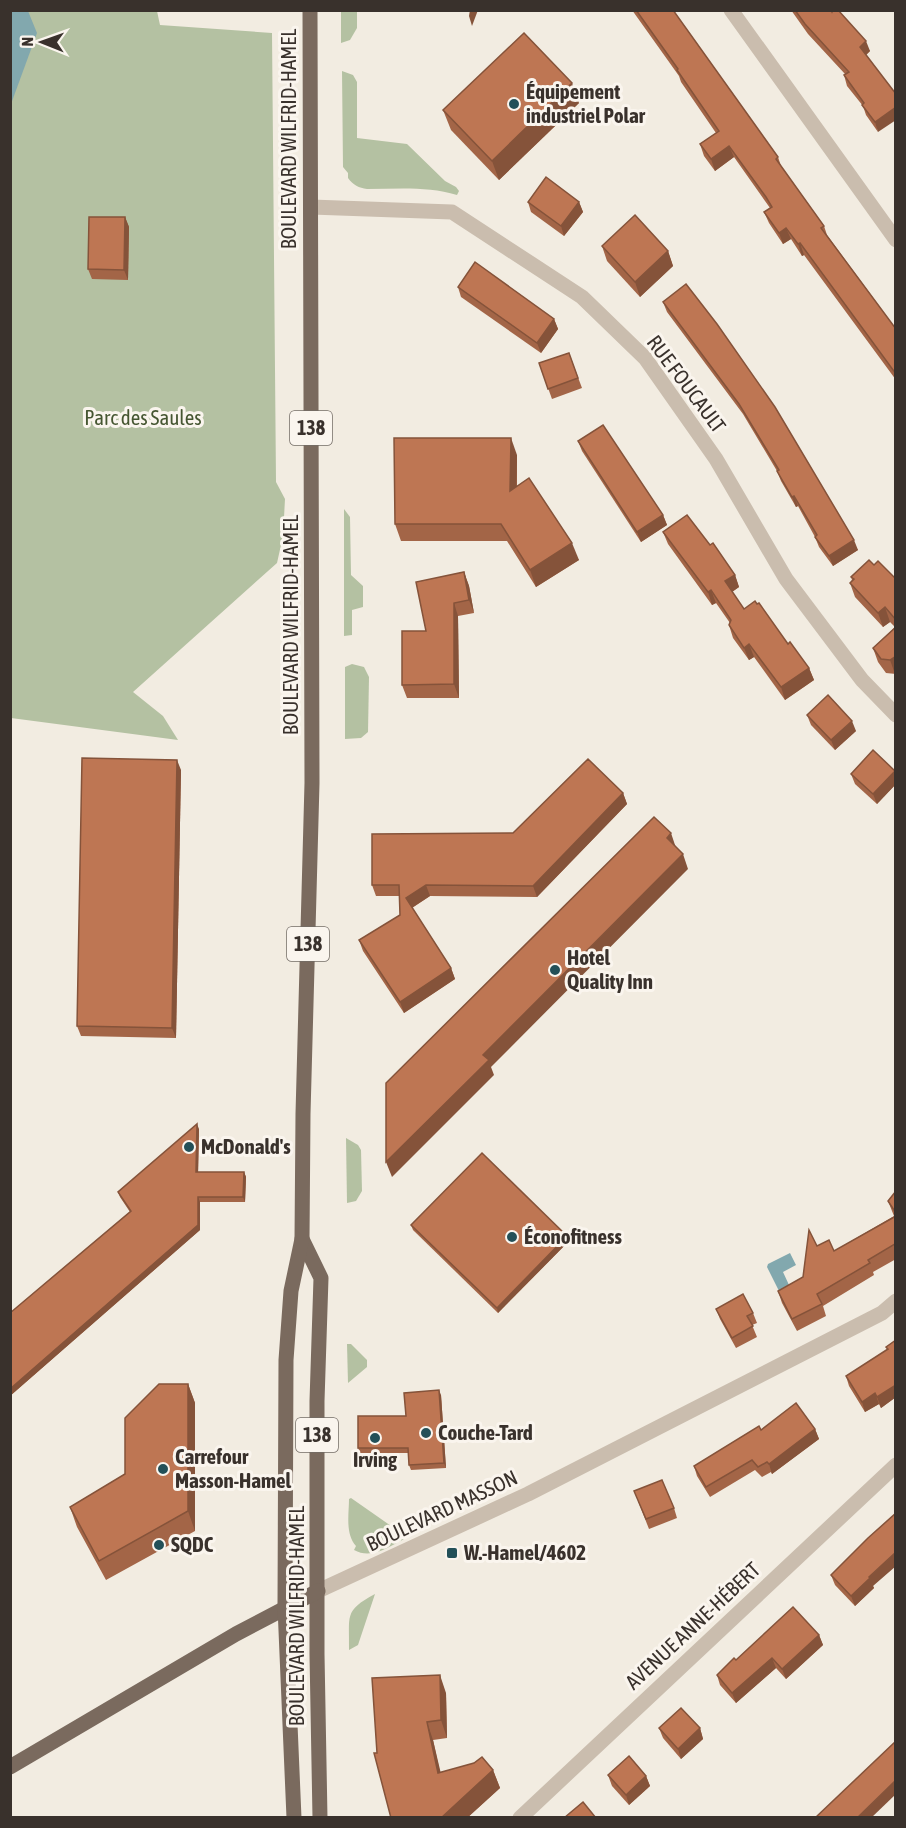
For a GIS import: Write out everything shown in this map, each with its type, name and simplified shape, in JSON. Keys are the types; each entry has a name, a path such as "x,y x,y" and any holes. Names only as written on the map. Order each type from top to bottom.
{"main road":[{"name":"BOULEVARD WILFRID-HAMEL","path":"294,1818 285,1607 286,1360 291,1291 302,1239 312,783 310,10"},
{"name":"BOULEVARD WILFRID-HAMEL","path":"302,1239 321,1278 317,1401 320,1818"},
{"name":"BOULEVARD MASSON","path":"10,1767 285,1607 318,1592"}],"street":[{"path":"731,10 896,240"},
{"name":"RUE FOUCAULT","path":"311,207 452,213 582,297 645,358 716,459 786,579 862,680 896,716"},
{"name":"BOULEVARD MASSON","path":"318,1592 528,1494 882,1314 896,1301"},
{"name":"AVENUE ANNE-HÉBERT","path":"520,1818 896,1465"}],"green space":[{"name":"Parc des Saules","path":"11,11 157,11 160,25 272,33 276,482 285,499 283,536 277,563 133,692 163,716 178,740 11,718"},
{"path":"341,11 357,11 357,28 350,40 341,43"},
{"path":"342,71 353,75 357,82 357,138 407,144 445,181 456,187 459,191 457,195 424,189 367,189 356,186 348,178 348,173 343,167"},
{"path":"344,509 350,517 351,575 363,586 363,607 352,610 352,635 344,636"},
{"path":"352,664 364,667 369,677 368,732 361,738 345,739 345,667"},
{"path":"346,1138 358,1145 361,1150 362,1191 356,1201 347,1203"},
{"path":"347,1344 351,1344 367,1360 367,1367 348,1383"},
{"path":"351,1498 406,1538 374,1553 361,1553 354,1550 356,1546 350,1536 348,1524 349,1499"},
{"path":"375,1594 358,1645 349,1650 350,1616 358,1605"}],"water":[{"path":"11,10 28,11 37,33 11,104"},
{"path":"790,1253 796,1265 783,1272 789,1285 779,1291 767,1267 768,1264"}],"building":[{"path":"636,10 673,10 778,157 776,159 824,226 821,228 896,329 896,374 800,243 798,244 786,228 779,233 764,212 772,207 729,146 711,159 700,144 719,131"},
{"path":"795,10 831,10 832,12 838,10 866,41 860,47 896,94 896,107 875,122 844,75 849,72"},
{"path":"524,33 572,83 492,161 443,110"},
{"path":"546,177 579,202 561,226 528,202"},
{"path":"635,215 668,251 635,282 602,246"},
{"path":"89,217 125,217 124,270 88,269"},
{"path":"475,262 554,319 537,343 458,287"},
{"path":"686,284 775,407 854,540 829,556 815,537 817,535 794,496 792,497 777,471 779,470 739,404 663,302"},
{"path":"569,353 578,378 548,389 539,363"},
{"path":"603,425 663,515 637,532 578,441"},
{"path":"394,438 511,438 510,491 529,478 572,543 530,570 501,524 395,524"},
{"path":"687,515 710,545 713,543 735,575 725,581 744,609 755,601 759,603 788,644 790,642 809,668 781,687 749,644 744,648 729,625 731,620 711,590 708,592 663,532"},
{"path":"869,560 874,565 878,561 896,579 896,620 885,607 878,613 850,583 854,579 851,577"},
{"path":"464,572 469,600 454,603 454,684 402,685 402,631 426,631 416,582"},
{"path":"896,627 896,656 890,660 881,659 873,648"},
{"path":"828,695 852,721 831,740 807,715"},
{"path":"873,750 895,771 873,794 851,774"},
{"path":"82,758 177,760 172,1028 77,1026"},
{"path":"588,759 623,793 533,886 426,885 406,898 451,968 400,1002 359,940 400,915 399,885 372,885 372,834 513,833"},
{"name":"Hotel Quality Inn","path":"654,817 671,833 667,838 683,854 483,1055 489,1060 386,1162 386,1083"},
{"path":"197,1124 196,1172 244,1172 243,1197 198,1197 198,1225 10,1389 10,1313 131,1211 118,1192"},
{"path":"482,1153 567,1236 497,1308 411,1225"},
{"path":"896,1191 896,1213 888,1201"},
{"path":"896,1216 895,1244 868,1260 870,1263 817,1294 822,1304 792,1319 778,1291 803,1277 809,1230 817,1246 829,1240 834,1251"},
{"path":"743,1294 753,1313 747,1316 753,1326 732,1338 716,1309"},
{"path":"896,1340 896,1385 877,1397 875,1393 862,1402 846,1376 888,1349 886,1347"},
{"name":"Carrefour Masson-Hamel","path":"159,1384 188,1384 188,1511 99,1561 70,1507 125,1474 125,1418"},
{"path":"439,1390 444,1463 409,1465 408,1448 358,1448 358,1416 406,1416 404,1393"},
{"path":"796,1403 815,1429 769,1464 767,1462 758,1467 752,1460 706,1487 694,1466 759,1426 761,1430"},
{"path":"662,1480 674,1508 646,1519 634,1491"},
{"path":"896,1513 896,1552 851,1596 831,1575"},
{"path":"793,1607 819,1635 782,1669 772,1658 732,1693 717,1675"},
{"path":"440,1675 441,1720 427,1722 438,1773 474,1763 482,1757 493,1770 441,1818 391,1818 374,1753 377,1753 372,1678"},
{"path":"681,1708 700,1728 678,1749 659,1728"},
{"path":"896,1741 896,1780 857,1818 815,1818"},
{"path":"629,1756 646,1776 626,1795 608,1775"},
{"path":"583,1802 596,1818 564,1818"}],"place":[{"name":"Équipement industriel Polar","path":"514,104"},
{"name":"Hotel Quality Inn","path":"555,970"},
{"name":"McDonald's","path":"189,1147"},
{"name":"Éconofitness","path":"512,1237"},
{"name":"Couche-Tard","path":"426,1433"},
{"name":"Irving","path":"375,1438"},
{"name":"Carrefour Masson-Hamel","path":"163,1469"},
{"name":"SQDC","path":"159,1545"},
{"name":"W.-Hamel/4602","path":"452,1553"}]}
